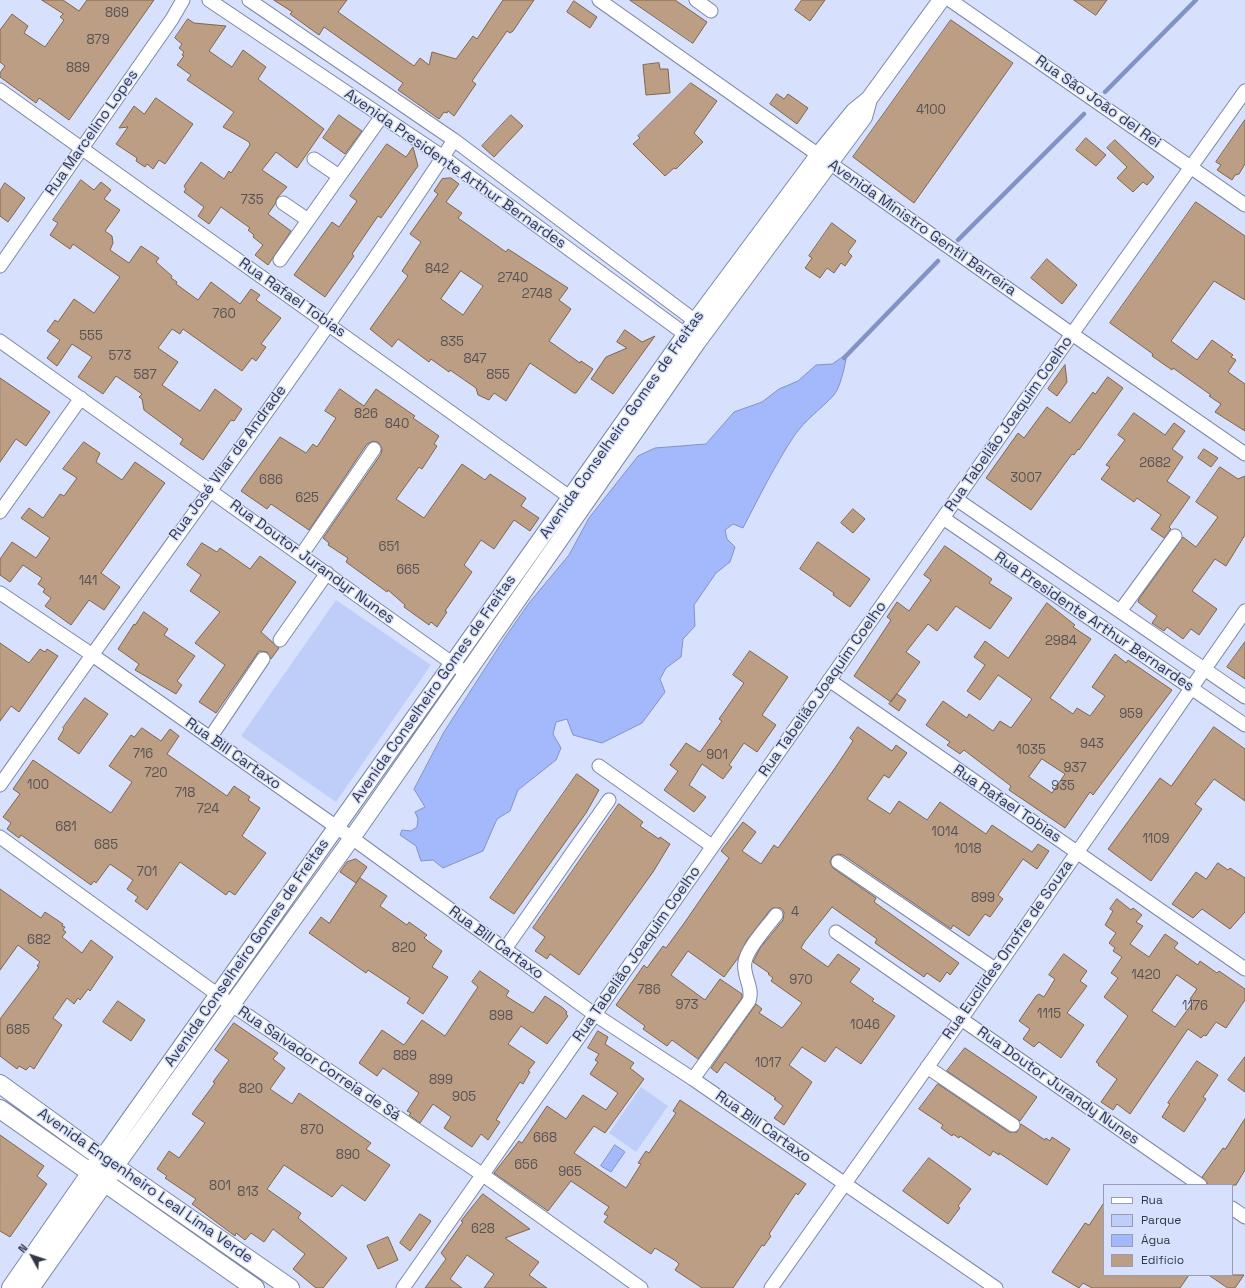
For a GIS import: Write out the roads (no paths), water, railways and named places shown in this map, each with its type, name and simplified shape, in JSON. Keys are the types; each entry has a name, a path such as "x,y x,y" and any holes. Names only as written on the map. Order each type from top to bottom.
{"main road":[{"name":"Avenida Engenheiro Leal Lima Verde","path":"0,1084 290,1288"},
{"name":"Avenida Engenheiro Leal Lima Verde","path":"0,1109 255,1288"},
{"name":"Avenida Conselheiro Gomes de Freitas","path":"30,1288 109,1162"},
{"name":"Avenida Conselheiro Gomes de Freitas","path":"10,1288 98,1178"}],"street":[{"name":"Rua Marcelino Lopes","path":"0,266 183,0"},
{"name":"Avenida Presidente Arthur Bernardes","path":"209,0 443,157 691,339"},
{"name":"Avenida Presidente Arthur Bernardes","path":"249,0 454,140 701,325"},
{"name":"Avenida Ministro Gentil Barreira","path":"599,0 1072,334 1245,454"},
{"path":"696,0 711,11"},
{"name":"Avenida Conselheiro Gomes de Freitas","path":"109,1162 217,994 452,662 571,497 691,339 824,159 854,111 869,99 941,0"},
{"name":"Rua São João del Rei","path":"950,0 1191,167 1243,200"},
{"name":"Rua Rafael Tobias","path":"0,90 81,150 584,507"},
{"name":"Rua Tabelião Joaquim Coelho","path":"403,1288 1072,334 1245,91"},
{"path":"280,260 382,116"},
{"name":"Rua José Vilar de Andrade","path":"0,785 91,654 328,324 454,140"},
{"path":"314,159 339,176"},
{"path":"283,203 308,220"},
{"name":"Avenida Conselheiro Gomes de Freitas","path":"109,1162 232,1005 352,838 466,673 584,507 691,339"},
{"name":"Rua Doutor Jurandyr Nunes","path":"0,341 302,554 466,673"},
{"path":"0,512 81,398"},
{"path":"302,554 374,449"},
{"name":"Rua Presidente Arthur Bernardes","path":"956,499 1121,610 1245,697"},
{"name":"Rua Presidente Arthur Bernardes","path":"943,518 1245,725"},
{"path":"1121,610 1175,536"},
{"path":"280,640 327,573"},
{"name":"Rua Bill Cartaxo","path":"0,593 91,654 352,838 594,1014 693,1079 996,1288"},
{"name":"Rua Euclides Onofre de Souza","path":"771,1288 962,1018 1076,851 1245,611"},
{"path":"210,738 263,659"},
{"name":"Rua Rafael Tobias","path":"829,680 1245,969"},
{"path":"599,766 712,846"},
{"path":"505,949 609,800"},
{"name":"Rua Salvador Correia de Sá","path":"0,837 232,1005 483,1175 640,1288"},
{"path":"838,862 995,969"},
{"path":"693,1079 749,1001 751,993 744,962 776,915"},
{"name":"Rua Doutor Jurandy Nunes","path":"836,932 962,1018 1199,1184"},
{"path":"927,1067 1013,1125"},
{"path":"1233,1209 1245,1217"}],"water":[{"path":"847,354 839,386 834,395 803,425 794,436 743,528 733,524 725,530 727,539 735,547 730,562 716,573 694,605 695,626 683,639 681,657 666,668 660,679 665,692 642,723 602,743 573,735 567,719 556,722 553,734 561,748 556,760 518,790 510,811 497,819 483,851 443,868 433,860 421,861 416,846 400,835 402,830 411,831 417,827 418,819 415,812 425,807 414,789 444,732 529,603 569,555 589,518 638,456 655,448 706,444 734,412 762,402 779,389 798,381 816,365 832,364"},
{"path":"615,1145 625,1152 611,1172 601,1166"}],"waterway":[{"path":"1105,92 1196,0"},
{"path":"958,240 1084,114"},
{"path":"844,358 938,261"}]}
